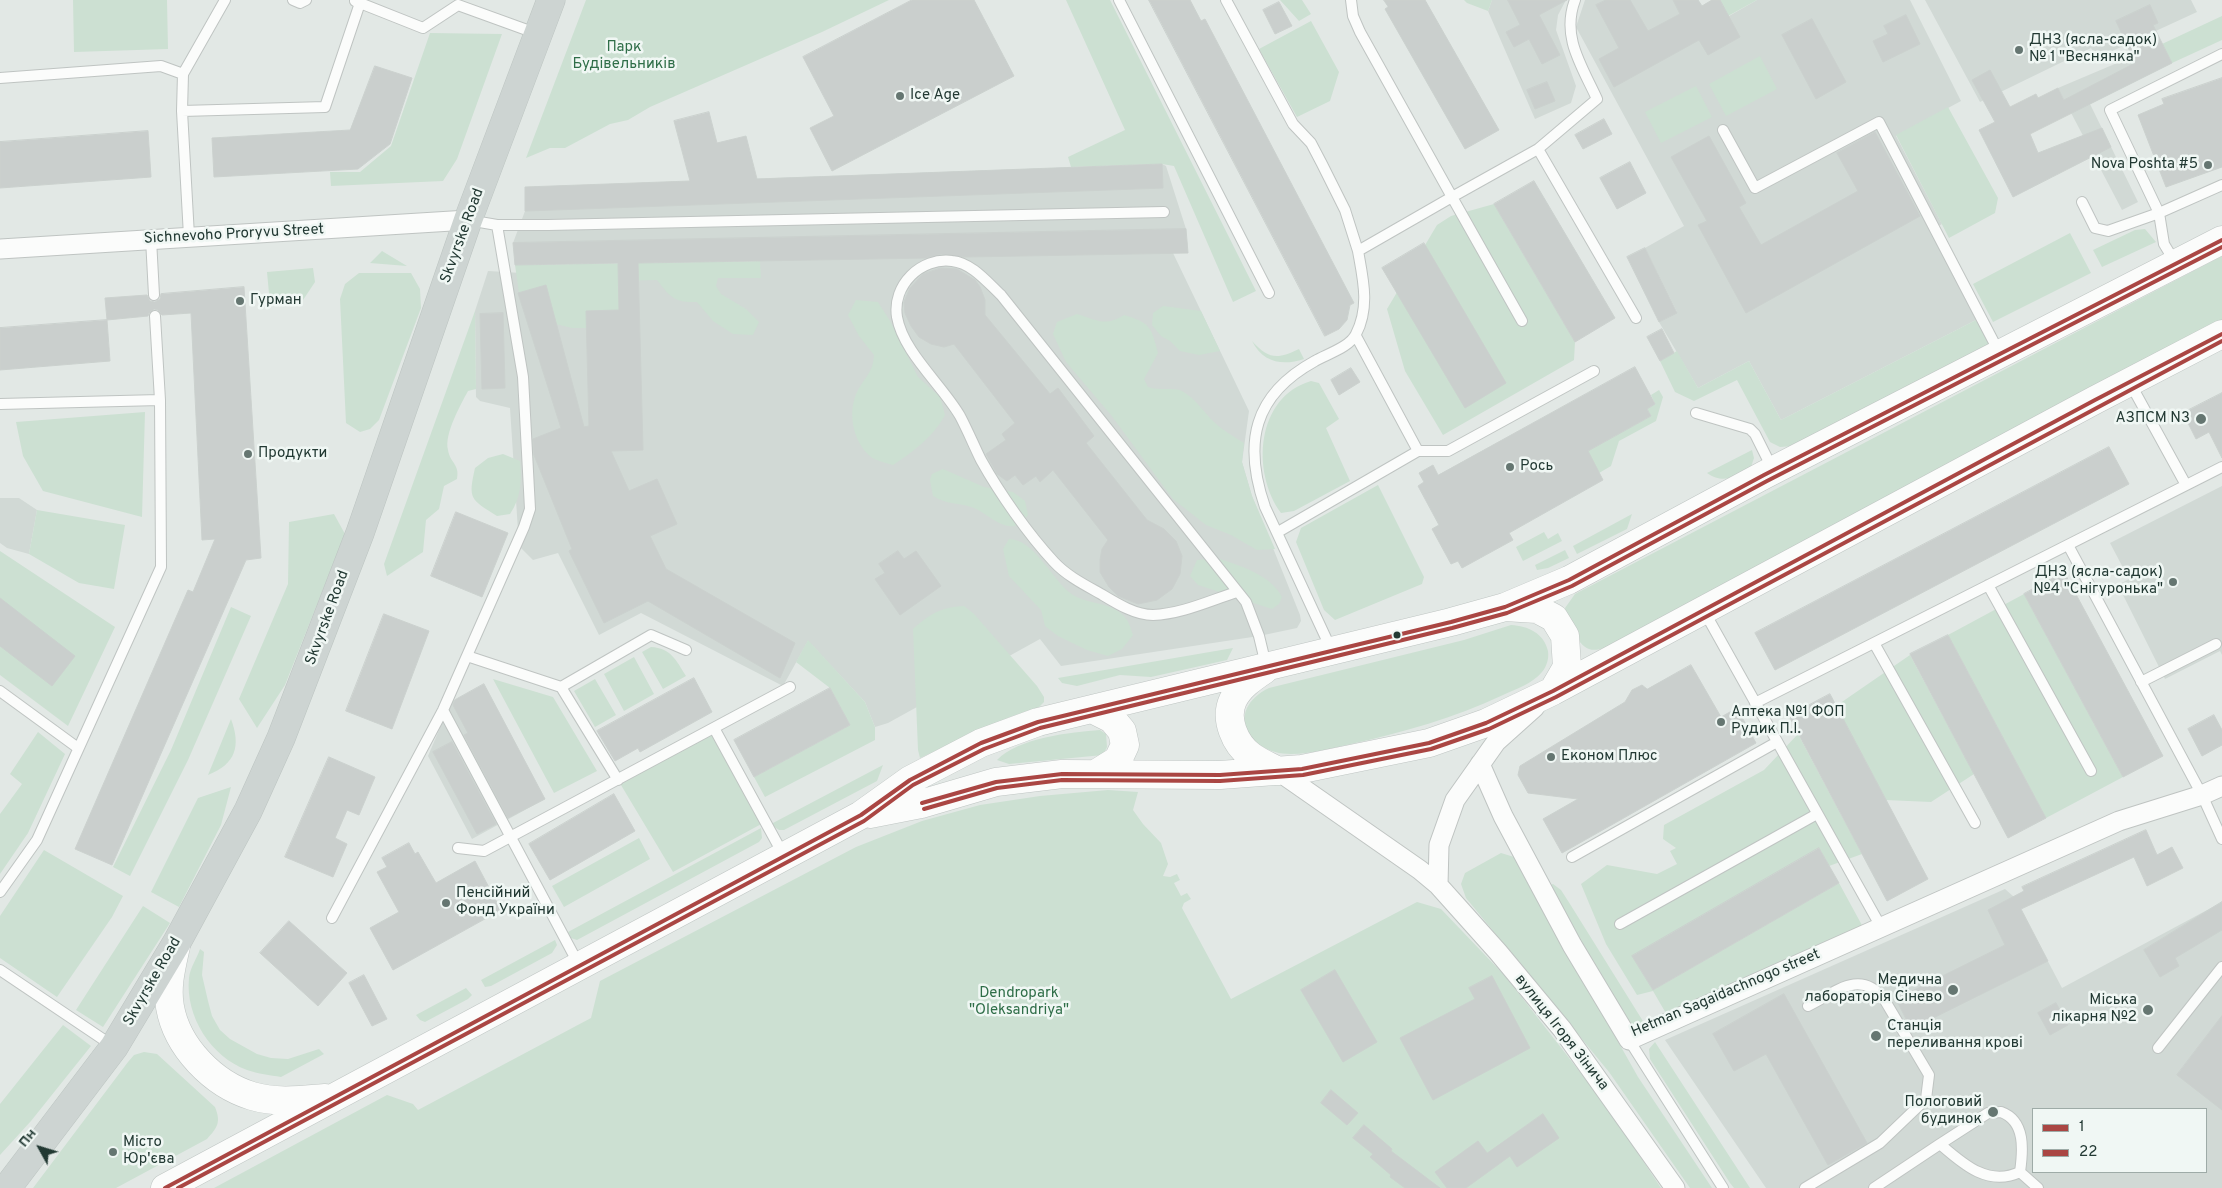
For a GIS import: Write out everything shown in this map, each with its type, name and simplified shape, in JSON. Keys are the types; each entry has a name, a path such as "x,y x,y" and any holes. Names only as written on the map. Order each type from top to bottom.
{"main road":[{"name":"Skvyrske Road","path":"7,1188 114,1047 177,942 248,810 282,738 360,533 468,220 552,0"},
{"path":"165,1188 784,857 861,815 910,780 981,743 1038,722 1267,668 1451,622 1505,606 1569,580 1773,470 2001,355 2222,240"},
{"path":"861,815 920,804 996,782 1062,774 1220,774 1302,769 1428,743 1486,723 1553,691 2222,334"},
{"path":"1505,606 1537,609 1554,618 1565,636 1567,667 1553,691"},
{"path":"1267,668 1246,683 1233,700 1229,715 1232,732 1239,744 1250,755 1278,771"},
{"path":"1092,709 1112,719 1122,731 1125,745 1118,760 1097,774"},
{"path":"177,942 169,980 170,1006 176,1028 188,1050 206,1068 226,1085 252,1096 273,1100 334,1097"}],"street":[{"name":"Sichnevoho Proryvu Street","path":"0,249 468,220"},
{"path":"1438,885 1439,845 1454,800 1496,742 1553,691"},
{"name":"Hetman Sagaidachnogo street","path":"1480,764 1500,810 1572,945 1629,1040 2118,821 2202,795 2222,786"},
{"name":"вулиця Ігоря Зінича","path":"1278,771 1420,870 1438,885 1498,952 1562,1029 1676,1188"}],"lane":[{"path":"189,236 182,110 183,74 225,0"},
{"path":"293,0 300,3 306,0"},
{"path":"1119,0 1270,293"},
{"path":"1226,0 1293,124 1311,143 1346,210 1358,251 1366,293 1356,336 1344,346 1290,376 1273,395 1260,416 1255,444 1255,466 1258,487 1332,651"},
{"path":"1351,0 1353,16 1360,32 1522,321"},
{"path":"1358,251 1538,149 1597,99 1572,44 1569,25 1575,0"},
{"path":"182,110 325,107 358,1 423,28 458,4 539,34"},
{"path":"2176,264 2164,244 2159,213 2110,110 2222,54"},
{"path":"0,78 161,66 183,74"},
{"path":"1723,130 1755,188 1879,122 2001,355"},
{"path":"1538,149 1636,318"},
{"path":"2082,202 2096,228 2108,231 2159,213 2222,186"},
{"path":"468,220 498,225 1164,212"},
{"path":"332,918 443,710 524,527 530,509 522,377 498,225"},
{"path":"151,239 154,294"},
{"path":"1237,592 1174,612 1153,615 1139,613 1113,602 1075,579 1055,563 982,462 960,416 906,339 898,318 897,302 903,285 914,272 929,263 953,261 972,269 1001,295 1246,602 1259,636 1267,668"},
{"path":"0,892 37,840 161,567 160,400 155,316"},
{"path":"1356,336 1418,451"},
{"path":"1278,532 1418,451 1448,451 1594,371"},
{"path":"2130,382 2186,485"},
{"path":"0,404 160,400"},
{"path":"1696,413 1750,429 1755,434 1773,470"},
{"path":"1755,703 2222,467"},
{"path":"2068,545 2202,795 2222,840"},
{"path":"1988,585 2091,771"},
{"path":"1704,610 1881,927"},
{"path":"561,687 651,634 686,650"},
{"path":"1874,643 1975,823"},
{"path":"2141,682 2216,644"},
{"path":"467,656 561,687 618,780"},
{"path":"458,848 484,852 790,687"},
{"path":"0,691 78,748"},
{"path":"443,710 579,966"},
{"path":"714,728 784,857"},
{"path":"1572,857 1777,742"},
{"path":"1620,924 1817,814"},
{"path":"2158,1048 2222,967"},
{"path":"0,970 114,1047"},
{"path":"1805,1188 1880,1144 1926,1099 1929,1075 1876,988 1865,983 1852,984 1808,1006"},
{"path":"1629,1040 1723,1188"},
{"path":"1874,1188 1988,1113 2001,1112 2011,1116 2019,1129 2023,1152 2020,1172"},
{"path":"1940,1144 1972,1169 1992,1176 2009,1178 2020,1172"},
{"path":"2020,1172 2038,1188"}],"shaded area":[{"path":"1492,0 1566,0 1558,15 1556,30 1576,86 1571,103 1535,119 1488,11"},
{"path":"1585,0 1698,0 1702,6 1712,0 1729,16 1757,0 1910,0 1961,101 1896,136 1942,224 1930,231 1976,320 1781,420 1749,361 1698,388 1659,322 1677,312 1645,248 1684,226 1576,27"},
{"name":"ДНЗ (ясла-садок) № 1 \"Веснянка\"","path":"1925,0 2191,0 2197,12 2097,58 2091,48 1980,102"},
{"path":"2162,44 2172,63 2090,104 2138,202 2122,210 2058,88"},
{"path":"1162,164 1166,166 1186,229 1188,253 1173,253 1249,411 1242,462 1252,496 1300,615 1301,621 1297,628 1259,636 1061,666 1040,639 888,723 875,727 865,702 808,641 783,686 641,613 599,635 558,553 533,560 519,546 510,408 480,401 476,397 475,311 488,271 639,280 760,261 515,265 513,243 525,211 525,187"},
{"name":"ДНЗ (ясла-садок) №4 \"Снігуронька\"","path":"2222,486 2222,655 2220,651 2165,679 2118,585 2129,579 2110,543"},
{"path":"0,498 19,498 37,510 29,554 7,548 0,543"},
{"path":"484,684 545,799 472,839 428,756 451,702"},
{"name":"Станція переливання крові","path":"2005,889 2014,897 2062,988 2222,902 2222,1188 1766,1188 1665,1040"}],"green space":[{"path":"73,0 167,0 168,49 74,52"},
{"name":"Парк Будівельників","path":"586,0 889,0 822,32 650,107 628,120 610,124 565,148 550,148 526,158"},
{"path":"1066,0 1110,0 1256,291 1233,302 1174,166 1162,164 1071,167 1068,157 1125,130"},
{"path":"1280,0 1302,0 1311,14 1299,21"},
{"path":"1464,0 1492,0 1488,11"},
{"path":"1720,0 1757,0 1728,16"},
{"path":"2222,16 2222,40 2172,63 2162,44"},
{"path":"1311,21 1339,72 1330,101 1297,117 1259,49"},
{"path":"430,33 502,34 457,159 443,181 331,186 330,172 360,172 391,146"},
{"path":"1760,56 1777,89 1726,116 1709,84"},
{"path":"1696,86 1712,117 1661,143 1645,112"},
{"path":"1948,107 1998,198 1995,213 1949,238 1896,135"},
{"path":"1494,204 1575,342 1574,360 1443,435 1405,371 1387,309 1437,225 1451,216"},
{"path":"2145,229 2156,242 2102,267 2093,250 2135,230"},
{"path":"2070,233 2091,273 1993,322 1973,284"},
{"path":"382,251 407,266 370,263"},
{"path":"2222,256 2222,323 1605,648 1589,649 1580,643 1570,625 1565,608 1575,594"},
{"path":"760,261 761,278 718,278 716,286 721,294 746,309 759,322 753,335 733,334 713,321 697,302 674,298 657,280 619,281 619,310 587,311 587,328 572,328 556,324 546,285 519,293 515,265"},
{"path":"313,268 315,282 303,300 270,304 267,272"},
{"path":"359,273 411,273 420,289 421,308 379,420 370,429 360,432 346,423 340,299 345,284"},
{"path":"856,300 878,302 890,321 918,377 940,397 945,415 935,430 922,443 893,465 871,457 859,443 853,425 852,416 855,398 871,370 874,355 859,336 848,315"},
{"path":"1163,306 1201,311 1220,351 1199,355 1180,351 1170,341 1161,336 1152,325 1153,313"},
{"path":"475,311 476,389 468,391 461,403 447,443 449,454 457,470 457,479 444,486 439,509 426,520 423,552 387,576 384,564"},
{"path":"1077,314 1106,322 1124,315 1144,323 1148,327 1158,353 1144,379 1148,387 1182,391 1195,401 1216,424 1244,443 1242,462 1252,496 1275,549 1257,550 1231,535 1206,525 1173,499 1111,415 1066,362 1053,334 1057,322"},
{"path":"1976,320 1988,342 1988,347 1794,446 1780,447 1770,442 1737,380 1694,401 1675,392 1660,361 1677,351 1698,388 1749,361 1781,420"},
{"path":"1252,341 1264,352 1274,356 1285,355 1299,349 1304,359 1289,362 1274,361 1262,354"},
{"path":"1311,381 1319,383 1339,419 1326,428 1350,481 1294,511 1281,513 1271,496 1265,477 1264,438 1269,419 1279,403 1293,390"},
{"path":"1659,390 1663,397 1656,421 1619,441 1611,466 1599,473 1567,462 1651,416 1647,409 1655,404 1651,395"},
{"path":"145,412 142,517 43,491 23,456 16,422"},
{"path":"1752,450 1754,458 1751,467 1724,479 1713,477 1707,473"},
{"path":"503,454 520,461 521,482 519,495 510,514 497,516 476,502 473,497 472,486 475,468 488,458"},
{"path":"943,469 984,487 1013,492 1025,501 1028,515 1018,524 1006,525 974,508 944,501 933,496 930,480 932,474"},
{"path":"1378,485 1424,577 1422,584 1335,620 1324,610 1296,542 1301,528"},
{"path":"37,510 125,525 114,589 79,583 29,554"},
{"path":"334,514 345,534 285,685 257,728 239,699 288,584 289,522"},
{"path":"1632,514 1627,529 1577,554 1573,546"},
{"path":"1544,532 1548,539 1558,533 1562,541 1523,561 1516,547"},
{"path":"1009,539 1026,545 1034,552 1069,592 1083,599 1115,609 1121,614 1128,622 1133,635 1122,649 1108,656 1087,650 1058,636 1045,626 1041,610 1009,576 1003,549"},
{"path":"1565,550 1569,558 1548,568 1537,570 1535,565"},
{"path":"0,551 115,627 68,726 0,675"},
{"path":"1217,558 1254,572 1270,582 1282,597 1279,604 1272,609 1198,585 1190,576 1197,560"},
{"path":"2024,594 2123,777 2046,818 1948,635"},
{"path":"964,606 974,614 1037,686 1044,697 1044,702 1039,707 1010,717 920,758 918,750 913,629 936,612"},
{"path":"231,607 251,616 188,760 130,876 113,867 171,750"},
{"path":"1511,625 1529,629 1543,639 1548,651 1545,667 1529,683 1466,711 1390,735 1299,754 1276,752 1263,747 1253,739 1247,729 1245,719 1247,708 1255,697 1269,688 1464,640"},
{"path":"808,640 865,702 875,727 875,740 765,797 754,777 850,725 830,688 796,662"},
{"path":"651,647 668,652 676,660 686,676 663,689 642,652"},
{"path":"1233,648 1227,660 1151,677 1120,675 1077,686 1062,683 1058,678"},
{"path":"1910,655 1974,774 1931,802 1886,800 1836,706"},
{"path":"634,657 654,694 624,711 604,674"},
{"path":"493,679 553,697 597,771 554,793"},
{"path":"595,679 616,715 595,727 574,691"},
{"path":"231,719 236,738 234,753 225,765 208,775"},
{"path":"714,728 765,822 673,872 618,780"},
{"path":"1100,730 1106,734 1107,747 1103,755 1009,764 997,760 1006,752 1031,741 1075,732"},
{"path":"38,732 65,754 28,833 0,874 0,814 22,784 10,774"},
{"path":"1798,734 1862,854 1829,866 1819,848 1633,956 1653,990 1839,883 1864,929 1667,1015 1653,991 1637,995 1606,944 1581,884 1607,865 1657,874 1677,864 1670,851 1676,848 1663,839 1664,825 1764,770"},
{"path":"883,765 877,781 784,830 779,830 773,826 773,823"},
{"path":"231,787 221,825 179,907 151,892 198,798"},
{"name":"Dendropark \"Oleksandriya\"","path":"1108,790 1138,792 1133,810 1161,843 1168,864 1163,876 1170,877 1177,874 1180,880 1174,883 1181,896 1187,893 1191,899 1184,903 1182,908 1231,999 1417,902 1441,909 1506,977 1608,1108 1661,1188 214,1188 387,1095 413,1104 418,1110 591,1018 600,981 856,847 922,821 980,805 1040,796"},
{"path":"761,828 762,838 759,842 577,940 571,938 568,932"},
{"path":"639,838 650,859 564,907 552,886"},
{"path":"44,850 123,896 112,917 57,997 0,958 0,916"},
{"path":"1501,853 1514,857 1638,1077 1712,1188 1690,1188 1609,1072 1466,898 1461,884 1465,873"},
{"path":"1553,884 1561,890 1646,1026 1640,1029 1624,1020 1548,886"},
{"path":"143,906 170,923 103,1027 76,1010"},
{"path":"555,940 557,945 552,953 491,986 485,987 481,980"},
{"path":"200,949 204,952 202,975 212,1016 220,1030 230,1039 257,1054 271,1058 288,1059 319,1049 324,1054 281,1077 247,1070 234,1064 222,1055 203,1033 191,1007 189,978"},
{"path":"466,988 472,995 468,999 425,1022 416,1015"},
{"path":"63,1025 91,1046 31,1121 0,1155 0,1104"},
{"path":"1655,1042 1750,1188 1734,1188 1730,1183 1650,1059 1649,1049"},
{"path":"144,1052 157,1054 215,1107 218,1121 211,1135 207,1139 116,1188 33,1188 128,1062 134,1055"}],"building":[{"name":"Ice Age","path":"912,0 974,0 1014,76 832,171 810,128 834,116 803,57"},
{"path":"1149,0 1190,0 1201,21 1205,19 1354,303 1350,305 1347,320 1339,329 1325,336"},
{"path":"1384,0 1425,0 1499,130 1465,149 1385,9 1388,7"},
{"path":"1508,0 1567,0 1539,15 1560,55 1542,64 1529,39 1514,47 1506,32 1520,25"},
{"path":"1606,0 1630,0 1648,31 1680,14 1673,0 1698,0 1702,6 1712,0 1720,0 1740,37 1708,55 1699,40 1614,87 1599,59 1619,48 1596,5"},
{"path":"1279,2 1292,26 1275,34 1263,10"},
{"path":"2150,5 2158,23 2153,25 2172,63 2030,134 2038,153 2102,128 2111,147 2013,197 1979,130 1995,122 1972,80 1990,70 2010,107 2036,94 2038,98 2058,88 2064,100 2135,63 2116,21"},
{"path":"1906,15 1920,44 1883,62 1873,41 1888,34 1884,26"},
{"path":"1812,19 1846,82 1816,99 1782,35"},
{"path":"375,66 412,78 390,144 358,169 214,177 212,138 350,130"},
{"path":"2222,78 2222,167 2166,187 2138,115 2164,104 2162,99"},
{"path":"1547,82 1555,101 1535,109 1527,90"},
{"path":"709,112 717,143 746,136 757,179 1162,164 1163,188 525,211 525,187 690,181 674,121"},
{"path":"1604,119 1612,134 1583,149 1575,135"},
{"path":"148,131 151,177 0,188 0,142"},
{"path":"1875,132 1920,216 1746,313 1698,225 1707,221 1671,157 1709,136 1746,203 1739,207 1761,245 1858,191 1837,153"},
{"path":"1630,162 1646,193 1617,209 1600,178"},
{"path":"1534,181 1615,318 1575,342 1494,204"},
{"path":"1186,229 1188,253 964,257 941,254 926,258 638,263 643,450 611,451 629,491 657,479 677,524 650,536 666,569 795,643 780,678 648,601 604,623 569,551 572,549 534,455 533,439 561,428 518,293 546,285 584,427 589,426 586,311 619,310 618,263 515,265 513,243"},
{"path":"1424,243 1506,383 1465,408 1382,268"},
{"path":"1645,248 1677,313 1659,322 1627,257"},
{"path":"941,268 957,269 975,280 985,300 985,315 1050,394 1058,388 1094,436 1086,443 1147,520 1164,529 1176,541 1182,556 1180,574 1172,589 1157,600 1138,604 1118,596 1109,587 1100,572 1102,549 1108,540 1053,470 1040,482 1036,476 1023,485 1015,475 1007,481 997,474 986,454 1006,440 1002,434 1015,423 954,344 944,347 931,344 919,337 905,313 904,302 910,288 923,274"},
{"path":"244,287 261,558 246,560 112,865 75,849 188,590 193,592 215,539 202,540 191,313 162,315 158,310 154,309 148,316 107,320 105,298 147,295 150,301 155,302 160,299 161,294"},
{"path":"503,313 505,388 482,389 480,314"},
{"path":"107,320 110,361 0,370 0,328"},
{"path":"1662,329 1674,353 1660,361 1647,337"},
{"name":"Рось","path":"1635,367 1655,404 1647,409 1651,416 1588,451 1603,480 1509,533 1513,540 1462,568 1458,561 1451,564 1432,529 1439,525 1418,486 1424,482 1419,473 1433,465 1438,475"},
{"path":"1351,368 1360,382 1339,395 1331,380"},
{"name":"АЗПСМ N3","path":"2222,393 2222,458 2209,432 2196,439 2183,413"},
{"path":"2109,447 2129,484 1775,670 1755,633"},
{"path":"456,512 508,533 482,597 431,576"},
{"path":"898,551 904,559 916,551 941,586 900,615 875,579 885,573 879,564"},
{"path":"2064,572 2163,756 2123,777 2024,594"},
{"path":"0,598 75,656 52,686 0,646"},
{"path":"384,614 429,631 392,729 346,711"},
{"path":"1948,635 2046,818 2008,838 1910,654"},
{"path":"1691,665 1721,717 1737,708 1756,743 1562,853 1543,819 1578,799 1528,793 1518,775 1520,766 1625,702 1632,690 1642,685 1647,689"},
{"path":"694,678 712,712 640,752 638,748 615,761 597,731"},
{"path":"484,684 545,799 508,818 464,735 468,733 453,705 455,700"},
{"path":"830,688 850,725 754,777 734,740"},
{"path":"1830,694 1928,879 1887,901 1789,716"},
{"path":"2214,715 2222,730 2222,745 2202,756 2188,729"},
{"path":"452,742 496,824 477,834 433,752"},
{"path":"329,757 375,777 359,815 347,810 335,838 347,844 333,877 285,857"},
{"path":"614,794 635,831 550,880 529,844"},
{"path":"2146,830 2157,855 2172,847 2183,868 2147,886 2134,857 2021,909 2048,961 1911,1029 1896,999 2005,945 1988,910 2024,891 2022,887"},
{"name":"Пенсійний Фонд України","path":"409,843 415,854 418,852 436,883 475,861 501,910 393,970 370,928 399,912 377,872 387,867 382,858"},
{"path":"1819,848 1839,883 1653,990 1632,956"},
{"path":"2222,902 2222,930 2175,958 2179,966 2160,977 2144,950"},
{"path":"289,921 347,973 318,1006 260,953"},
{"path":"1335,970 1377,1042 1343,1062 1301,990"},
{"path":"364,975 387,1019 372,1026 349,983"},
{"path":"1492,976 1530,1048 1433,1100 1400,1038 1475,999 1469,988"},
{"path":"1784,994 1867,1143 1828,1165 1766,1054 1734,1071 1713,1034"},
{"path":"2056,1003 2068,1025 2050,1035 2038,1013"},
{"path":"2222,1016 2222,1110 2177,1075"},
{"path":"1331,1090 1358,1113 1347,1125 1321,1103"},
{"path":"1543,1114 1559,1138 1517,1167 1510,1156 1466,1188 1447,1188 1435,1172 1478,1141 1487,1153"},
{"path":"1364,1125 1392,1149 1391,1151 1440,1188 1405,1188 1390,1177 1391,1175 1370,1157 1373,1154 1353,1138"}],"transit line":[{"name":"1","path":"165,1188 861,815 910,780 981,743 1038,722 1451,622 1505,607 1569,580 1764,475 2222,240"},
{"name":"22","path":"178,1188 864,821 913,785 984,749 1040,728 1507,613 1572,586 1767,481 2222,247"},
{"name":"1","path":"922,803 996,782 1062,774 1220,775 1302,769 1429,743 1486,723 1553,691 2095,400 2222,334"},
{"name":"22","path":"924,809 997,788 1062,780 1220,781 1303,775 1431,749 1489,729 1556,697 2222,341"}],"place":[{"name":"ДНЗ (ясла-садок) № 1 \"Веснянка\"","path":"2019,50"},
{"name":"Ice Age","path":"900,96"},
{"name":"Nova Poshta #5","path":"2208,165"},
{"name":"Гурман","path":"240,301"},
{"name":"АЗПСМ N3","path":"2201,419"},
{"name":"Продукти","path":"248,454"},
{"name":"Рось","path":"1510,467"},
{"name":"ДНЗ (ясла-садок) №4 \"Снігуронька\"","path":"2173,582"},
{"name":"Аптека №1 ФОП Рудик П.І.","path":"1721,722"},
{"name":"Економ Плюс","path":"1551,757"},
{"name":"Пенсійний Фонд України","path":"446,903"},
{"name":"Медична лабораторія Сінево","path":"1953,990"},
{"name":"Міська лікарня №2","path":"2148,1010"},
{"name":"Станція переливання крові","path":"1876,1036"},
{"name":"Пологовий будинок","path":"1993,1112"},
{"name":"Місто Юр'єва","path":"113,1152"}]}
